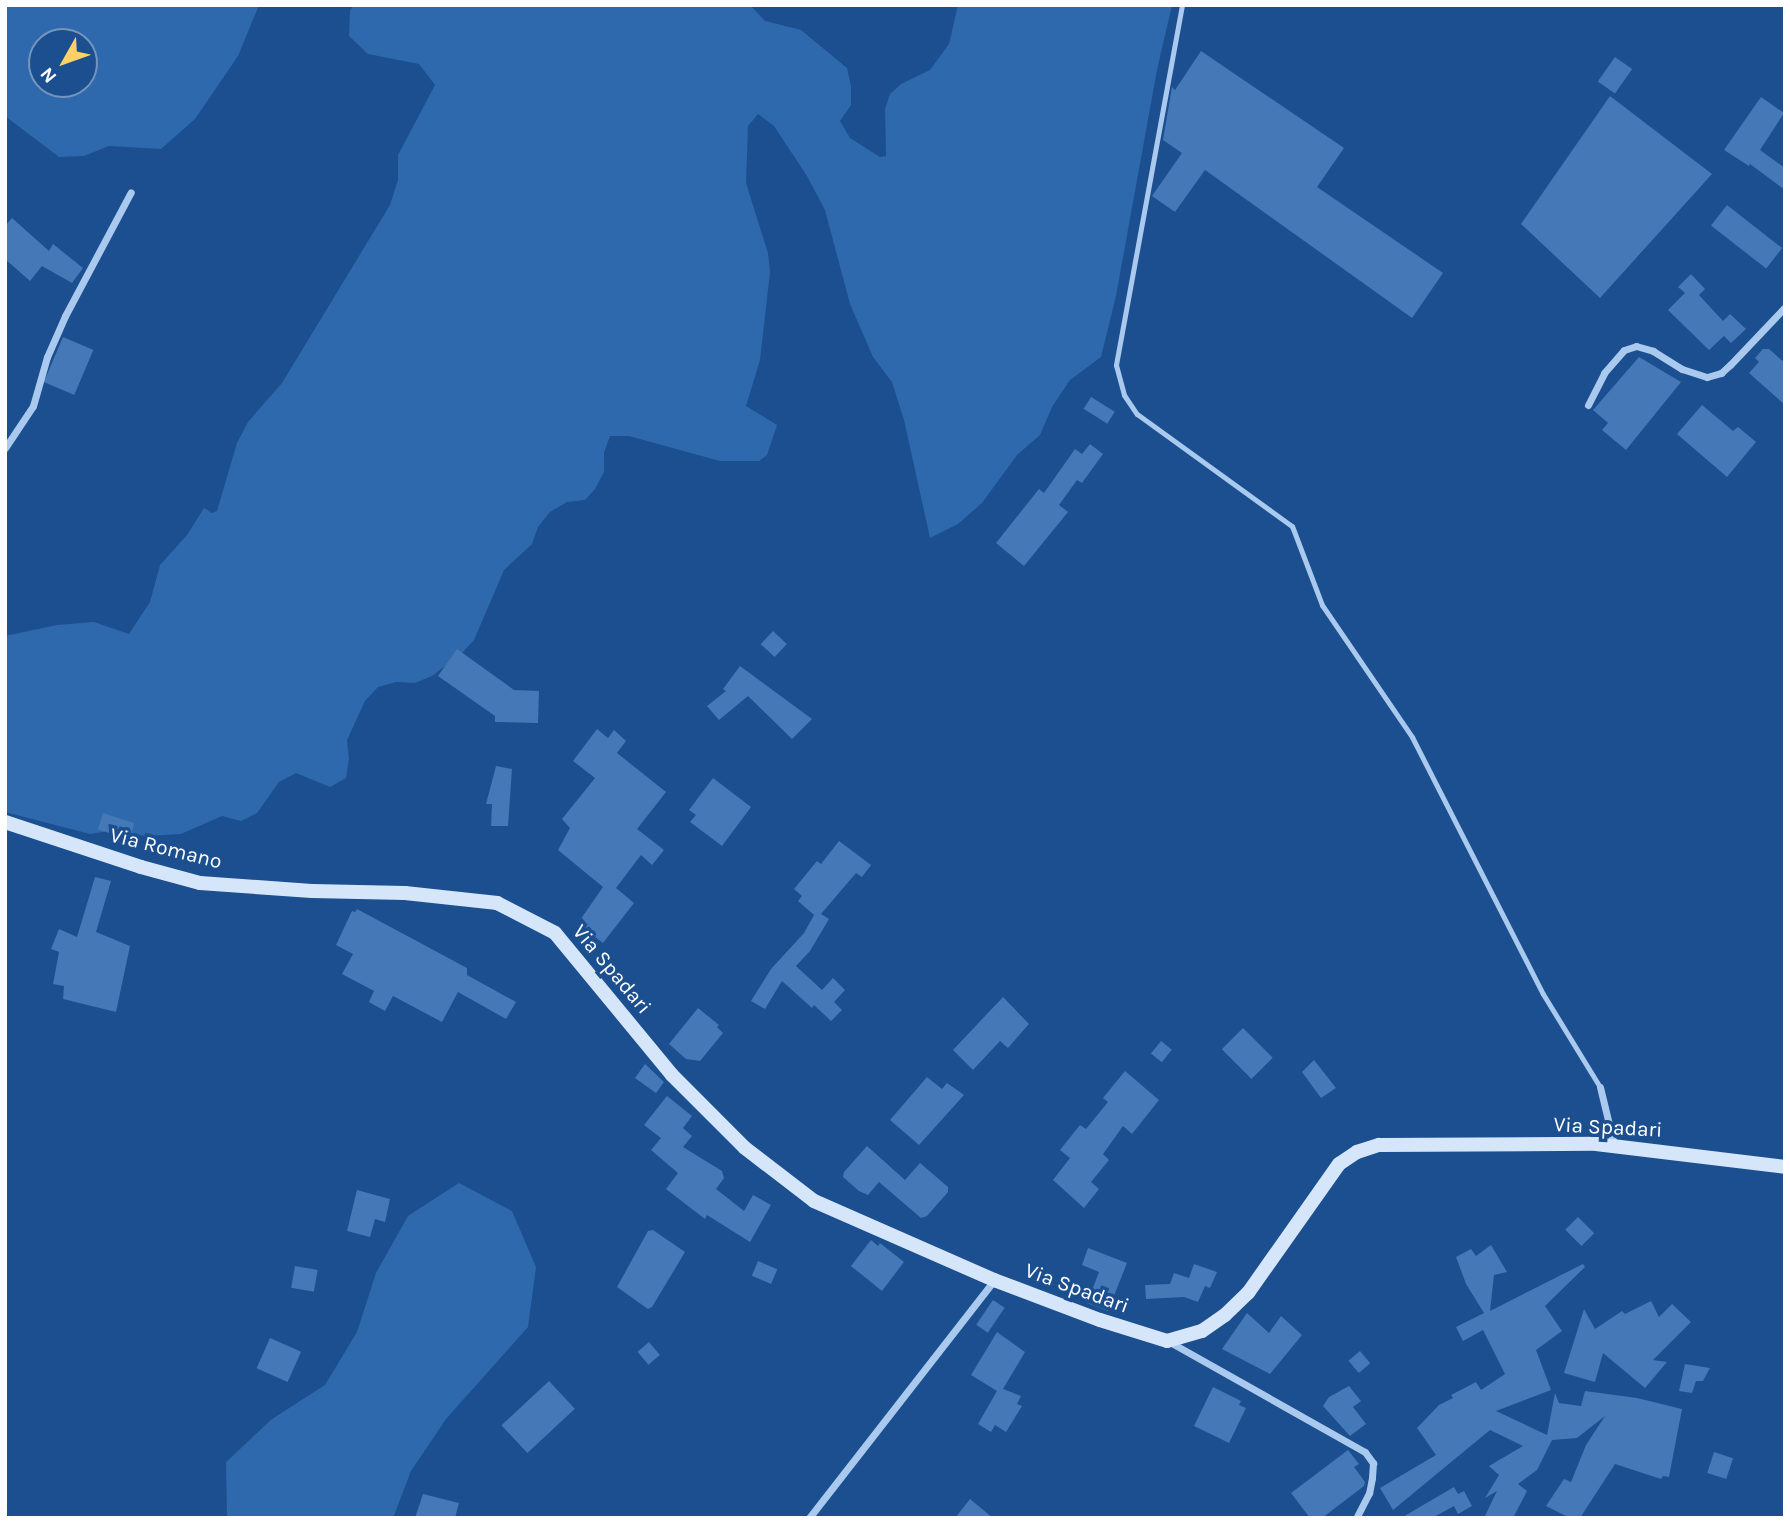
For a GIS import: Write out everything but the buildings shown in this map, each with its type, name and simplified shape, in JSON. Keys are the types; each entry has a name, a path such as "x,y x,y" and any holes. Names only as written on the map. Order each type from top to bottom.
{"street":[{"path":"5,448 33,406 47,358 65,316 131,192"},
{"path":"1588,405 1604,373 1624,350 1636,346 1653,351 1682,369 1707,377 1721,373 1730,365 1785,307"},
{"name":"Via Romano","path":"5,822 141,867 200,883 405,893"},
{"name":"Via Spadari","path":"405,893 497,903 555,933 672,1075 745,1148 785,1181 825,1206 994,1280 1100,1320 1167,1341 1202,1331 1240,1300 1339,1164 1357,1152 1379,1145 1614,1145 1785,1167"},
{"path":"1600,1087 1614,1145"},
{"path":"809,1518 994,1280"},
{"path":"1167,1341 1365,1452 1373,1463 1372,1478 1356,1518"}],"lane":[{"path":"1182,5 1116,365 1124,395 1137,415 1292,526 1322,605 1412,737 1543,994 1600,1087"}],"shaded area":[{"path":"5,5 259,5 238,56 195,119 161,149 109,146 84,156 59,157 5,116"},
{"path":"353,5 754,5 752,7 765,21 801,30 847,68 851,105 840,121 850,138 880,157 886,156 885,109 890,94 901,84 930,70 949,44 958,5 1172,5 1157,70 1116,296 1101,357 1070,380 1052,407 1040,435 1017,455 982,503 958,524 930,538 904,420 892,382 873,357 850,304 825,210 807,176 774,126 758,114 748,126 746,183 768,253 770,272 760,360 746,406 777,425 767,455 759,461 720,461 629,436 610,436 604,453 604,472 595,489 585,500 567,502 550,512 538,527 532,544 504,570 474,640 462,653 432,676 415,683 396,682 378,687 365,701 347,740 349,759 346,778 330,787 296,773 279,782 257,813 241,821 222,816 181,834 145,836 115,830 90,834 5,812 5,636 57,625 94,622 129,634 150,602 160,565 187,535 204,508 212,513 217,511 237,443 248,422 282,383 390,205 398,180 398,155 435,85 419,64 368,54 349,36 350,11"},
{"path":"459,1183 512,1211 536,1267 528,1327 446,1419 411,1471 393,1518 227,1518 226,1462 272,1419 325,1385 357,1332 376,1273 408,1216"}]}
